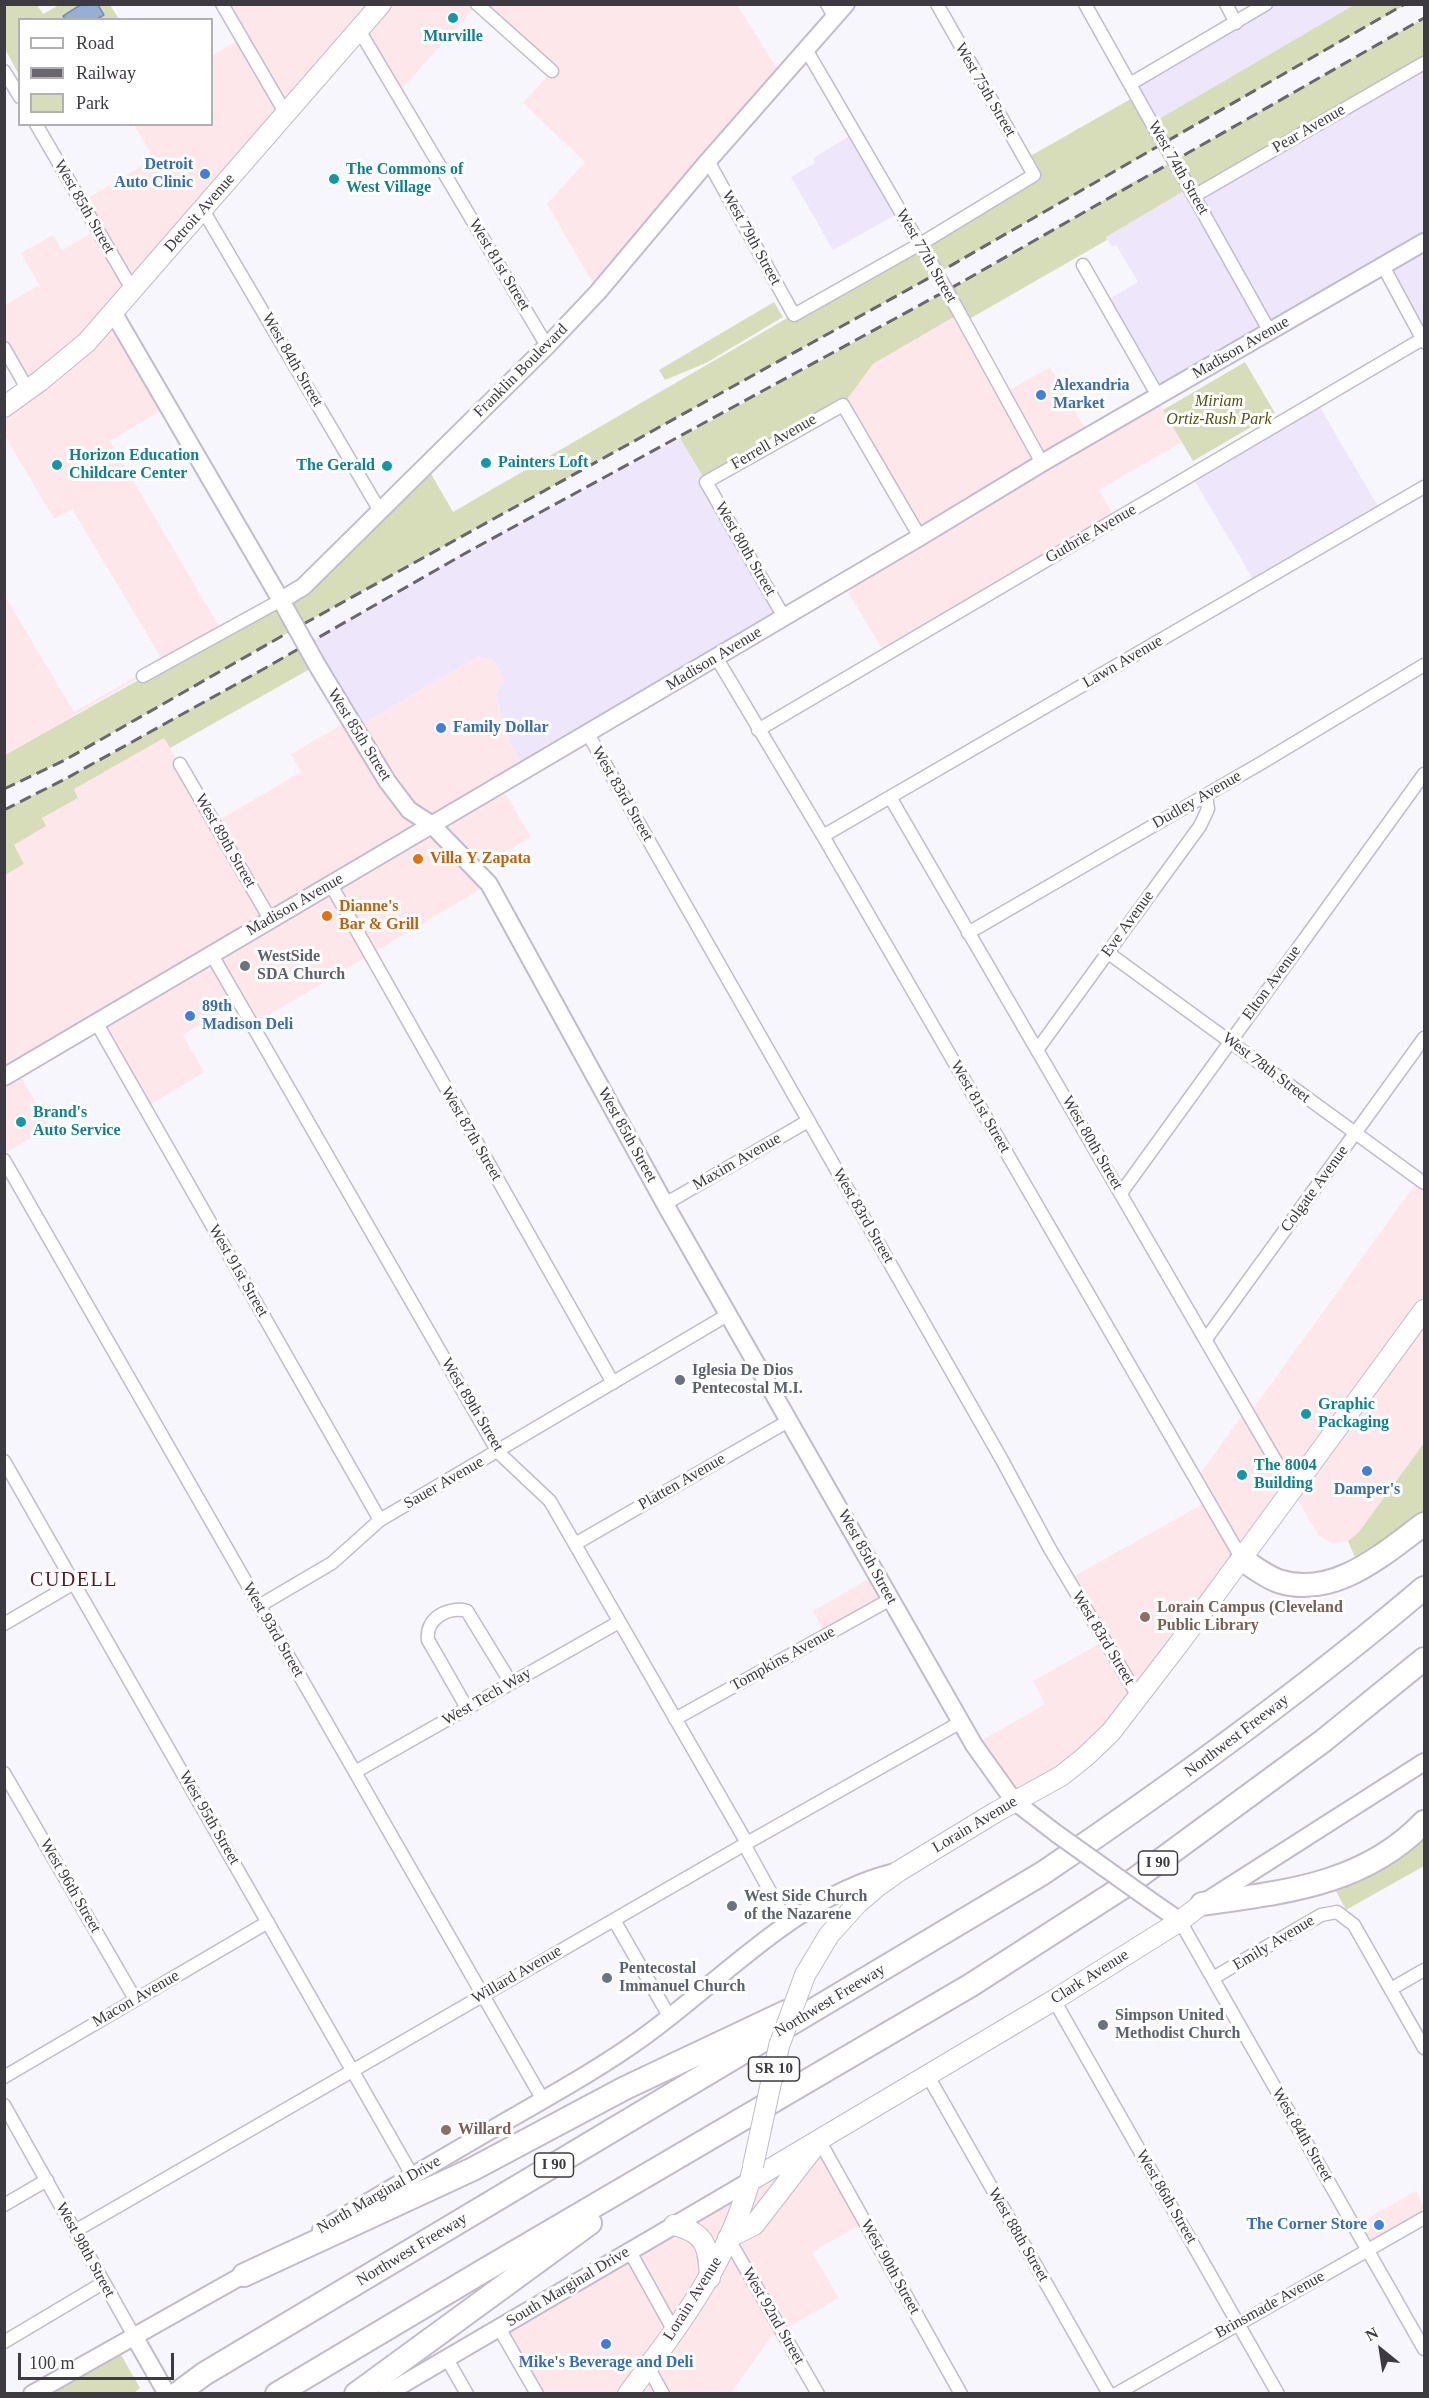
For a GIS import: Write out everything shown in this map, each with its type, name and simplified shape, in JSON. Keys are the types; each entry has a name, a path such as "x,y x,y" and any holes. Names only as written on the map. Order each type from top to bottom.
{"highway":[{"path":"1242,1559 1263,1574 1278,1581 1297,1585 1313,1585 1334,1581 1360,1569 1425,1524"},
{"name":"Northwest Freeway","path":"177,2394 204,2374 1043,1873 1170,1787 1425,1588"},
{"name":"I 90","path":"277,2394 971,1985 1131,1882 1323,1741 1425,1659"},
{"path":"1202,1904 1327,1881 1357,1871 1385,1856 1425,1822"},
{"path":"244,2275 473,2169 625,2088 904,1957"},
{"path":"356,2394 690,2150"}],"main road":[{"name":"Detroit Avenue","path":"4,407 87,342 381,4"},
{"name":"Lorain Avenue","path":"627,2394 710,2278 728,2238 751,2174 785,2025 805,1975 829,1935 850,1912 899,1871 1014,1801 1061,1776 1111,1732 1139,1698 1425,1310"},
{"name":"Clark Avenue","path":"751,2174 819,2140 928,2076 1180,1921 1202,1904"},
{"path":"728,2238 754,2225 819,2140"},
{"path":"674,2225 693,2231 700,2238 708,2252 710,2278"}],"street":[{"path":"222,4 286,114"},
{"path":"477,4 552,71"},
{"name":"Franklin Boulevard","path":"143,676 284,606 547,346 598,292 708,161 807,51 831,11 846,4"},
{"name":"West 75th Street","path":"923,250 1034,175 937,4"},
{"name":"West 74th Street","path":"1085,4 1270,332"},
{"path":"1226,4 1236,23"},
{"path":"1130,84 1266,4"},
{"name":"West 81st Street","path":"359,30 547,346"},
{"name":"West 77th Street","path":"807,51 960,314 1042,463"},
{"name":"Pear Avenue","path":"1194,196 1425,63"},
{"path":"4,71 18,94"},
{"name":"West 85th Street","path":"37,126 132,289"},
{"name":"West 79th Street","path":"708,161 794,315 923,250"},
{"name":"West 84th Street","path":"203,210 380,511"},
{"name":"Madison Avenue","path":"4,1077 588,734 1042,463 1425,242"},
{"path":"1083,266 1158,396"},
{"path":"1383,266 1424,340"},
{"name":"West 85th Street","path":"113,312 317,665 387,781 410,810 432,825 489,884 665,1203 974,1745 1014,1801 1180,1921"},
{"name":"Guthrie Avenue","path":"758,729 1424,340"},
{"path":"4,348 28,390"},
{"name":"Ferrell Avenue","path":"706,482 843,405 920,537"},
{"name":"West 80th Street","path":"706,482 784,617"},
{"name":"Lawn Avenue","path":"823,836 1425,487"},
{"name":"West 81st Street","path":"716,657 823,836 1242,1559"},
{"name":"Dudley Avenue","path":"968,933 1425,665"},
{"name":"West 83rd Street","path":"588,734 1055,1557 1139,1698"},
{"name":"West 89th Street","path":"180,764 270,919"},
{"name":"Elton Avenue","path":"1121,1193 1425,774"},
{"name":"Eve Avenue","path":"1037,1050 1200,826 1208,809 1206,795"},
{"name":"West 80th Street","path":"890,797 1292,1489"},
{"name":"West 87th Street","path":"331,885 613,1383"},
{"name":"West 78th Street","path":"1107,952 1425,1183"},
{"name":"West 89th Street","path":"212,955 498,1452 550,1501 746,1843 788,1924"},
{"name":"West 91st Street","path":"96,1022 380,1520"},
{"name":"Colgate Avenue","path":"1206,1339 1425,1038"},
{"name":"Maxim Avenue","path":"665,1203 808,1121"},
{"name":"West 93rd Street","path":"4,1160 543,2100"},
{"name":"Sauer Avenue","path":"260,1606 332,1563 380,1520 729,1314"},
{"name":"Platten Avenue","path":"575,1544 790,1420"},
{"name":"West 95th Street","path":"4,1461 412,2175"},
{"path":"4,1624 74,1583"},
{"name":"Tompkins Avenue","path":"675,1719 891,1599"},
{"path":"467,1708 428,1640 427,1634 432,1622 442,1614 452,1609 467,1611 474,1618 512,1683"},
{"name":"West Tech Way","path":"356,1772 619,1622"},
{"name":"Willard Avenue","path":"75,2231 746,1843 961,1722"},
{"name":"Clark Avenue","path":"1202,1904 1425,1762"},
{"name":"West 96th Street","path":"4,1773 135,1999"},
{"name":"North Marginal Drive","path":"32,2394 244,2275 580,2078 643,2037 734,1963 788,1924 862,1882 899,1871"},
{"name":"Emily Avenue","path":"1213,1978 1321,1915 1337,1912 1354,1925 1391,1989"},
{"path":"614,1920 669,2016"},
{"name":"West 84th Street","path":"1180,1921 1425,2349"},
{"name":"Macon Avenue","path":"4,2077 268,1922"},
{"path":"1425,1970 1391,1989 1425,2048"},
{"name":"West 86th Street","path":"1054,2000 1278,2394"},
{"name":"West 88th Street","path":"928,2076 1109,2394"},
{"name":"West 98th Street","path":"4,2105 167,2394"},
{"name":"West 90th Street","path":"819,2140 961,2394"},
{"name":"South Marginal Drive","path":"386,2394 674,2225 751,2174"},
{"path":"4,2205 46,2180"},
{"name":"Brinsmade Avenue","path":"1116,2394 1425,2218"},
{"name":"West 92nd Street","path":"728,2238 818,2394"},
{"path":"629,2250 674,2331"},
{"path":"4,2342 103,2283"},
{"path":"499,2328 537,2394"},
{"path":"447,2359 467,2394"},
{"path":"648,2367 663,2394"}],"shaded area":[{"path":"222,5 477,5 397,94 359,30 113,312 168,406 110,441 223,633 137,679 5,755 5,596 74,712 163,661 72,509 54,519 5,436 5,407 28,389 5,348 5,305 39,285 21,253 53,235 62,250 97,230 81,202 154,159 135,126 213,126 213,55 242,38"},
{"path":"477,5 737,5 783,78 598,292 547,204 585,162 523,103 552,71"},
{"path":"1266,5 1354,5 1152,123 1130,84"},
{"path":"1424,63 1424,338 1384,266 1158,396 1104,302 1138,282 1116,245 1112,247 1106,237 1189,188"},
{"path":"851,135 897,214 833,250 791,177 815,163 813,158"},
{"path":"960,314 1004,393 1050,367 1090,437 1156,397 1182,442 1099,490 1116,519 886,655 842,583 920,537 843,405 873,364"},
{"path":"1317,402 1379,508 1256,584 1191,475"},
{"path":"680,438 784,617 525,771 508,739 496,695 505,680 493,659 478,657 355,728 306,645 464,554"},
{"path":"478,657 493,659 505,680 496,695 508,739 525,771 501,786 531,837 476,869 489,884 252,1025 239,1002 183,1035 204,1072 145,1108 96,1023 17,1070 50,1127 5,1153 4,875 24,864 14,845 46,826 42,818 78,798 73,789 164,738 214,823 301,772 291,754 350,720 355,728"},
{"path":"1424,1172 1424,1443 1358,1533 1348,1541 1332,1543 1318,1535 1292,1490 1111,1732 1014,1801 974,1745 1045,1704 1033,1681 1104,1641 1069,1579 1208,1501 1196,1479 1247,1409 1250,1413"},
{"path":"877,1574 891,1599 826,1635 813,1611"},
{"path":"818,2146 862,2224 812,2252 839,2298 771,2337 731,2393 540,2393 505,2332"},
{"path":"1416,2191 1424,2207 1424,2213 1372,2242 1361,2222"}],"green space":[{"path":"4,5 37,5 43,14 59,5 110,5 118,18 18,18 18,73 5,49"},
{"path":"1354,5 1405,5 938,273 289,632 65,760 5,789 5,755 281,600 426,465 453,512 1034,175 1025,159 1136,96 1152,123"},
{"path":"1424,18 1424,63 1194,196 1189,188 1106,237 1107,240 964,322 959,314 873,364 843,405 706,482 680,438 963,282 1095,206 1125,186 1156,171"},
{"path":"774,302 783,317 706,363 665,380 659,370"},
{"name":"Miriam Ortiz-Rush Park","path":"1245,362 1275,413 1193,461 1163,410"},
{"path":"306,645 317,665 170,748 164,738 74,789 78,798 42,818 46,826 14,845 24,864 5,875 4,810 67,778"},
{"path":"1424,1443 1424,1524 1360,1569 1348,1541 1358,1533"},
{"path":"1424,1840 1424,1866 1346,1910 1336,1891 1382,1869"},
{"path":"120,2353 140,2388 134,2393 51,2394"}],"water":[{"path":"82,4 98,5 104,15 99,18 64,18 63,16"}],"railway":[{"path":"4,789 65,760 289,632 938,273 1405,4"},
{"path":"4,810 67,778 464,554 962,282 1424,18"}],"place":[{"name":"Murville","path":"453,18"},
{"name":"Detroit Auto Clinic","path":"205,174"},
{"name":"The Commons of West Village","path":"334,179"},
{"name":"Alexandria Market","path":"1041,395"},
{"name":"Painters Loft","path":"486,463"},
{"name":"Horizon Education Childcare Center","path":"57,465"},
{"name":"The Gerald","path":"387,466"},
{"name":"Family Dollar","path":"441,728"},
{"name":"Villa Y Zapata","path":"418,859"},
{"name":"Dianne's Bar & Grill","path":"327,916"},
{"name":"WestSide SDA Church","path":"245,966"},
{"name":"89th Madison Deli","path":"190,1016"},
{"name":"Brand's Auto Service","path":"21,1122"},
{"name":"Iglesia De Dios Pentecostal M.I.","path":"680,1380"},
{"name":"Graphic Packaging","path":"1306,1414"},
{"name":"Damper's","path":"1367,1471"},
{"name":"The 8004 Building","path":"1242,1475"},
{"name":"Lorain Campus (Cleveland Public Library","path":"1145,1617"},
{"name":"West Side Church of the Nazarene","path":"732,1906"},
{"name":"Pentecostal Immanuel Church","path":"607,1978"},
{"name":"Simpson United Methodist Church","path":"1103,2025"},
{"name":"Willard","path":"446,2130"},
{"name":"The Corner Store","path":"1379,2225"},
{"name":"Mike's Beverage and Deli","path":"606,2344"}],"district":[{"name":"CUDELL","path":"74,1581"}]}
